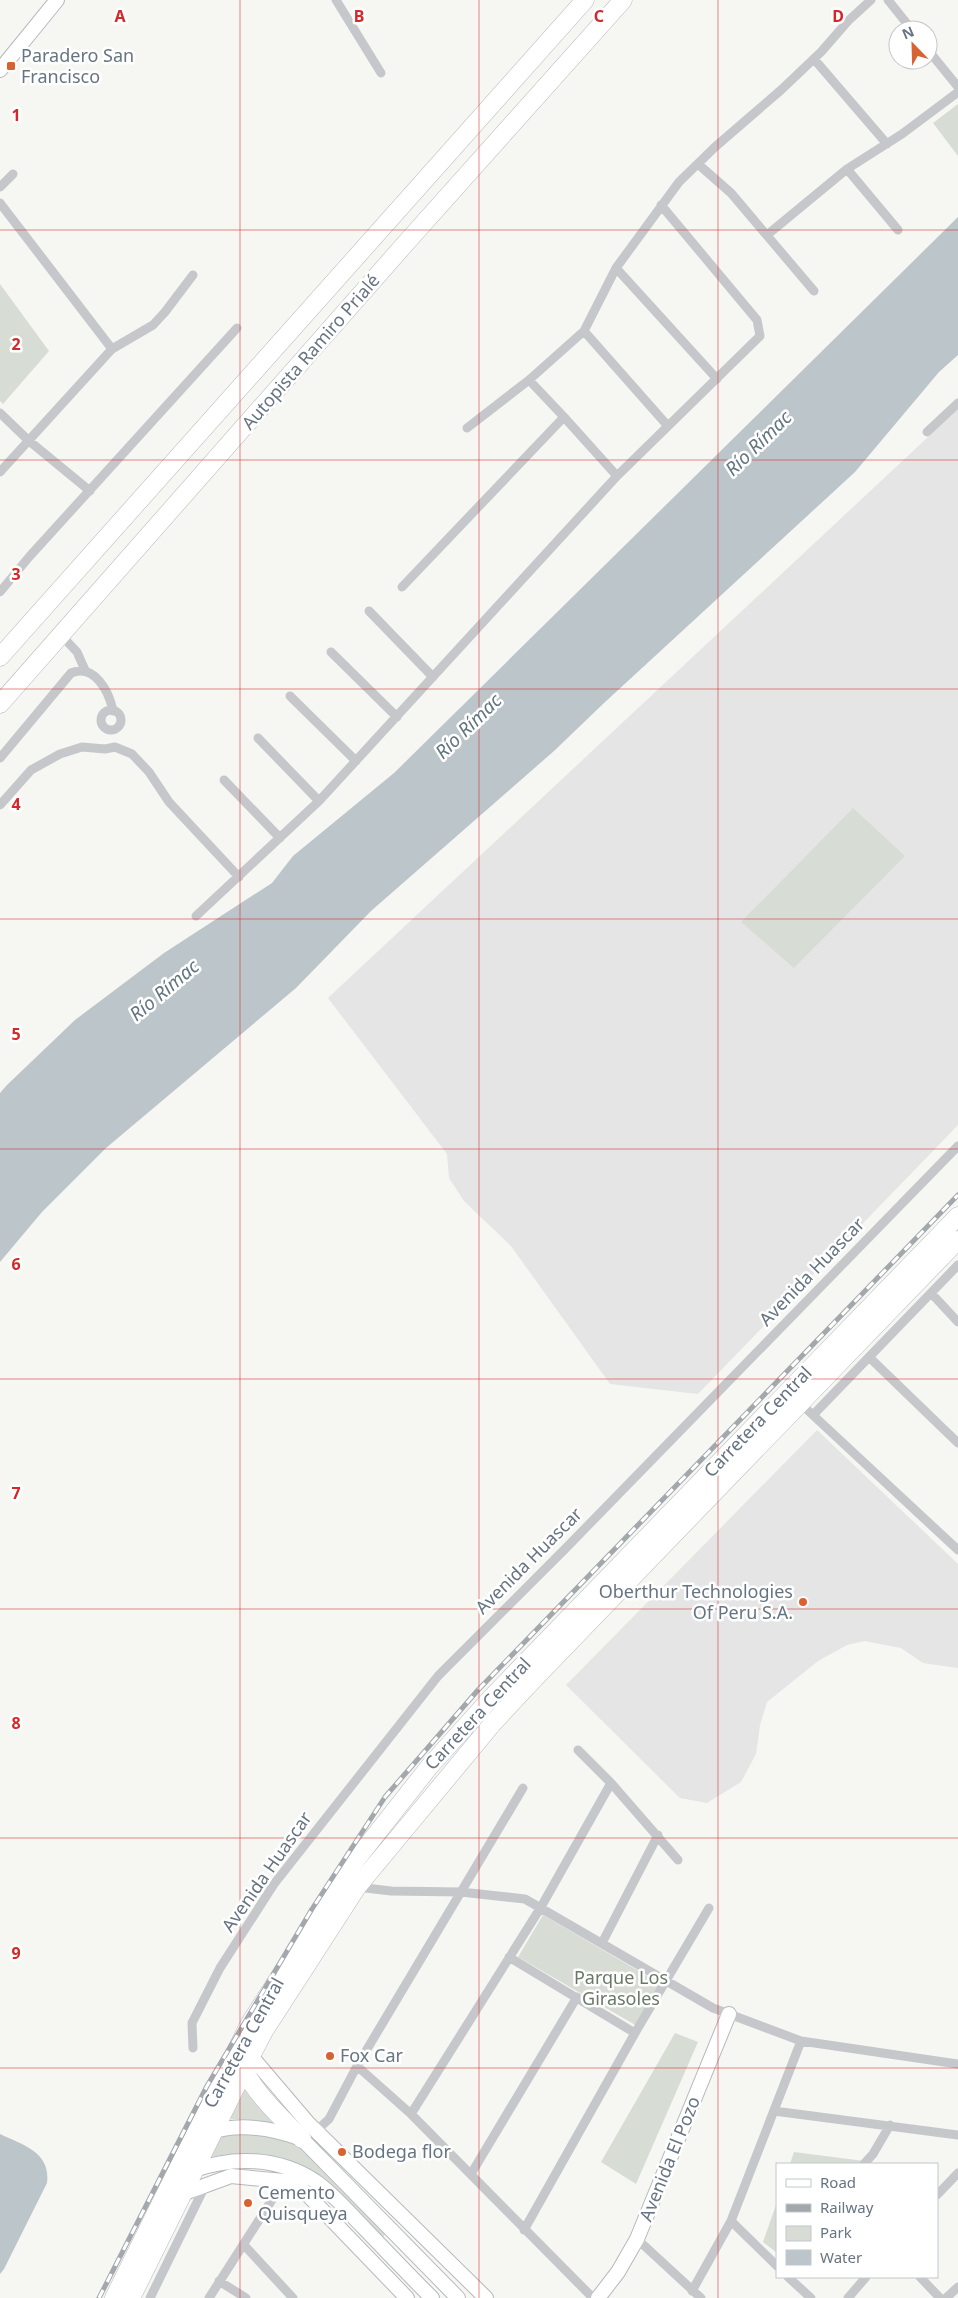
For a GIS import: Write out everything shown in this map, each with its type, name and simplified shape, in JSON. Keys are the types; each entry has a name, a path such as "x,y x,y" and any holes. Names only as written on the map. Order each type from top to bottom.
{"highway":[{"name":"Autopista Ramiro Prialé","path":"0,657 370,239 585,0"},
{"name":"Autopista Ramiro Prialé","path":"0,704 411,237 623,0"},
{"name":"Carretera Central","path":"114,2298 133,2277 182,2194 264,2031 357,1887 493,1723 807,1410 849,1340 958,1216"},
{"name":"Carretera Central","path":"131,2298 133,2277 193,2139 250,2023 348,1870 429,1767 491,1698 849,1340 958,1240"},
{"path":"247,2063 251,2085 263,2100 309,2135"}],"street":[{"path":"1,66 57,0"},
{"path":"336,0 381,73"},
{"path":"467,428 529,380 584,331 616,268 679,182 814,59 848,21 871,0"},
{"path":"888,0 904,20"},
{"path":"814,59 887,144"},
{"path":"938,62 958,87"},
{"path":"767,235 847,169 887,144 958,92"},
{"path":"698,164 731,193 814,291"},
{"path":"847,169 898,230"},
{"path":"0,187 13,174"},
{"path":"0,203 112,349"},
{"path":"196,916 319,801 616,476 760,336 757,320 661,205"},
{"path":"616,268 717,379"},
{"path":"0,472 112,349 153,325 166,312 193,275"},
{"path":"0,592 237,328"},
{"path":"584,331 667,425"},
{"path":"529,380 616,476"},
{"path":"927,432 958,403"},
{"path":"0,413 28,440 90,491"},
{"path":"402,587 564,417"},
{"path":"369,611 433,677"},
{"path":"61,635 77,652 85,670"},
{"path":"332,652 397,717"},
{"path":"0,758 71,673 80,669 89,671 99,680 111,699 113,711"},
{"path":"290,696 356,761"},
{"path":"258,738 319,801"},
{"path":"0,805 32,770 60,754 82,747 105,749 115,747 132,754 149,772 170,802 239,877"},
{"path":"224,780 280,838"},
{"name":"Avenida Huascar","path":"193,2048 192,2023 220,1968 274,1884 438,1676 564,1550 958,1146"},
{"path":"958,1265 870,1357 807,1410 958,1550"},
{"path":"931,1294 958,1322"},
{"path":"870,1357 958,1442"},
{"path":"578,1750 611,1783 678,1860"},
{"path":"411,2114 510,1957 611,1783"},
{"path":"309,2135 329,2119 357,2066 523,1788"},
{"path":"602,1943 658,1835"},
{"path":"357,1887 391,1891 461,1892 524,1899 540,1906 713,2008 800,2041 958,2064"},
{"path":"524,2230 635,2033 709,1908"},
{"path":"510,1957 635,2033"},
{"path":"472,2174 577,1998"},
{"name":"Avenida El Pozo","path":"598,2298 618,2272 637,2239 729,2014"},
{"path":"692,2290 731,2221 800,2041"},
{"path":"357,2066 411,2114 593,2298"},
{"path":"774,2111 890,2125 958,2136"},
{"path":"865,2163 873,2154 890,2125"},
{"path":"193,2139 213,2131 237,2127 260,2128 309,2135 486,2298"},
{"path":"309,2135 395,2234 458,2298"},
{"path":"194,2170 215,2163 233,2160 278,2164 316,2182 337,2200 384,2248 425,2295"},
{"path":"938,2195 958,2173"},
{"path":"182,2194 231,2176 284,2181 302,2189 407,2298"},
{"path":"209,2298 284,2181"},
{"path":"150,2298 206,2184"},
{"path":"315,2203 337,2200"},
{"path":"731,2221 776,2264"},
{"path":"384,2248 384,2242 388,2237 395,2234"},
{"path":"637,2239 701,2298"},
{"path":"244,2245 293,2298"},
{"path":"446,2286 459,2272"},
{"path":"789,2278 811,2298"},
{"path":"848,2298 865,2278"},
{"path":"921,2278 940,2298"},
{"path":"219,2281 246,2298"},
{"path":"946,2298 958,2286"}],"shaded area":[{"path":"958,409 958,1125 698,1394 610,1384 511,1246 464,1201 449,1178 447,1154 328,998"},
{"name":"Oberthur Technologies Of Peru S.A.","path":"817,1430 958,1564 958,1668 923,1663 901,1648 864,1641 847,1645 818,1661 767,1702 760,1725 756,1754 741,1782 707,1803 680,1798 566,1685"}],"green space":[{"path":"958,104 958,156 933,123"},
{"path":"0,284 49,351 3,404 0,401"},
{"path":"853,808 905,856 794,968 741,922"},
{"name":"Parque Los Girasoles","path":"543,1915 661,1984 637,2026 518,1957"},
{"path":"675,2033 698,2042 636,2184 601,2162"},
{"path":"246,2087 281,2125 254,2120 230,2119"},
{"path":"263,2131 304,2147 386,2233 382,2238 322,2181 260,2157 229,2154 210,2157 222,2135"},
{"path":"794,2152 864,2161 862,2163 790,2163"},
{"path":"776,2205 776,2252 763,2242"}],"water":[{"name":"Río Rímac","path":"958,217 958,355 939,372 855,472 554,751 371,911 296,988 106,1148 42,1212 0,1262 0,1093 7,1085 75,1020 164,953 272,883 293,856 394,773"},
{"path":"0,2134 26,2146 40,2157 45,2164 47,2183 0,2274"}],"railway":[{"path":"99,2298 207,2086 312,1909 385,1797 478,1690 958,1195"}],"place":[{"name":"Paradero San Francisco","path":"11,66"},
{"name":"Oberthur Technologies Of Peru S.A.","path":"803,1602"},
{"name":"Fox Car","path":"330,2056"},
{"name":"Bodega flor","path":"342,2152"},
{"name":"Cemento Quisqueya","path":"248,2203"}]}
